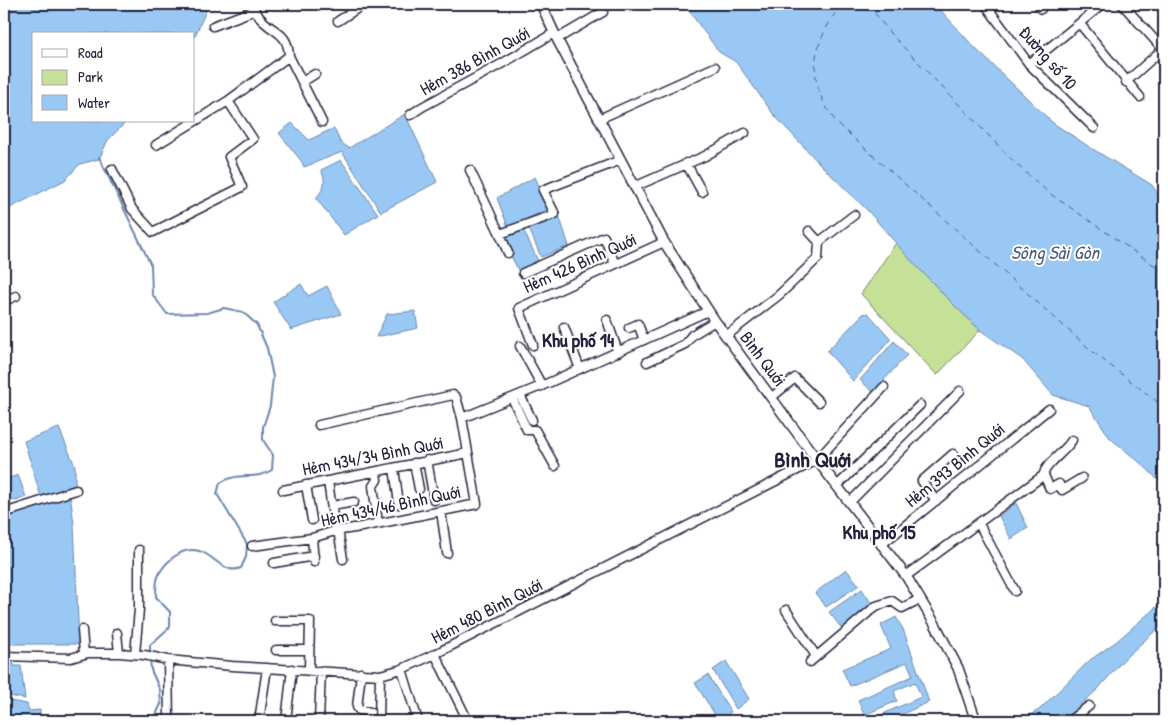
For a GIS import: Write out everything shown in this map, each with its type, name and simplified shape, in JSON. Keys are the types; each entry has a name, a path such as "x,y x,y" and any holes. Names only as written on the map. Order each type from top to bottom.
{"main road":[{"name":"Bình Quới","path":"540,4 664,242 715,321 817,460 906,576 935,624 958,668 976,721"}],"street":[{"path":"338,21 364,4"},
{"name":"Đường số 10","path":"985,4 1029,64 1094,128"},
{"path":"1029,64 1103,4"},
{"path":"1122,4 1164,49 1126,82"},
{"path":"213,26 253,7 262,20 281,33 289,46 290,56 322,122"},
{"name":"Hẻm 386 Bình Quới","path":"410,115 603,12"},
{"path":"1080,24 1126,82 1140,96"},
{"path":"195,121 228,101 290,56"},
{"path":"599,119 715,67"},
{"path":"302,82 315,74"},
{"path":"112,169 132,209 153,232 242,187 228,157 253,139 228,101"},
{"path":"156,145 194,122"},
{"path":"634,187 709,154 745,133"},
{"path":"500,234 555,214 543,190 621,160"},
{"path":"686,163 702,192"},
{"path":"470,170 508,253"},
{"path":"819,242 854,215"},
{"path":"726,336 779,295 818,258 819,242 809,231"},
{"path":"524,274 604,237 615,264"},
{"name":"Hẻm 426 Bình Quới","path":"533,346 518,308 664,242"},
{"path":"4,301 16,296"},
{"path":"462,418 542,386 708,311"},
{"path":"607,320 618,352"},
{"path":"647,362 685,344 692,334 715,321"},
{"path":"629,328 638,324 644,340"},
{"path":"564,327 580,369"},
{"path":"520,346 542,386"},
{"path":"772,397 795,378 819,402"},
{"path":"817,460 884,387"},
{"path":"850,502 960,391"},
{"path":"319,425 453,395 456,397 462,418 468,453"},
{"path":"520,395 532,420"},
{"path":"512,398 527,430 535,430 555,466"},
{"path":"838,486 920,405"},
{"name":"Hẻm 393 Bình Quới","path":"881,545 1049,409"},
{"path":"1072,440 1066,449 1045,469 1044,475 1050,489 1059,484 1062,490 1082,478"},
{"name":"Hẻm 434/34 Bình Quới","path":"283,490 468,453"},
{"name":"Hẻm 434/46 Bình Quới","path":"252,546 312,538 336,531 477,504 468,453"},
{"path":"936,501 922,481 953,454"},
{"path":"427,460 434,500"},
{"name":"Hẻm 480 Bình Quới","path":"4,656 70,658 84,654 119,653 144,655 168,660 380,675 436,654 817,460"},
{"path":"414,463 419,489"},
{"path":"394,468 399,504"},
{"path":"376,472 376,480 373,486 378,524"},
{"path":"906,576 1044,475"},
{"path":"328,481 336,531 343,559"},
{"path":"306,485 312,520"},
{"path":"4,513 76,490"},
{"path":"332,506 354,502"},
{"path":"441,511 448,554"},
{"path":"979,524 1015,591"},
{"name":"Hẻm 434/46 Bình Quới","path":"274,563 314,559 312,538"},
{"path":"135,654 139,609 139,550"},
{"path":"786,610 813,659 876,606 892,601 902,608 920,599"},
{"path":"275,622 310,622 309,670"},
{"path":"82,630 84,654"},
{"path":"117,633 119,653"},
{"path":"276,650 309,650"},
{"path":"436,654 468,721"},
{"path":"168,660 169,721"},
{"path":"259,721 267,668"},
{"path":"402,668 418,721"},
{"path":"286,721 292,670"},
{"path":"319,721 321,671"},
{"path":"361,673 357,707 359,710 374,712"},
{"path":"373,721 380,675"},
{"path":"1069,721 1089,706"},
{"path":"374,712 379,721"}],"green space":[{"path":"896,243 980,330 937,375 861,294"}],"water":[{"path":"4,4 209,4 195,36 195,32 32,32 32,122 126,122 108,140 99,159 80,164 65,180 4,211"},
{"name":"Sông Sài Gòn","path":"667,4 935,4 974,47 1053,123 1152,185 1164,203 1164,486 1143,465 1110,438 1089,406 1053,395 1022,359 980,330 951,302 907,256 869,212 774,115 736,62 719,52 686,7 671,9"},
{"path":"405,114 437,182 381,212 342,152 304,167 279,133 292,123 309,140 334,128 340,142 349,148"},
{"path":"341,160 378,214 344,235 316,198 324,185 321,170"},
{"path":"535,177 549,209 508,227 497,198"},
{"path":"559,215 569,246 541,257 528,226"},
{"path":"523,229 538,261 518,270 502,237"},
{"path":"301,284 308,296 327,286 341,314 291,330 273,302"},
{"path":"415,311 418,328 376,337 387,314"},
{"path":"868,313 891,339 853,381 827,351 863,314"},
{"path":"894,341 907,355 873,392 860,380"},
{"path":"59,428 75,466 75,487 41,497 24,441"},
{"path":"18,475 26,497 4,503 4,480"},
{"path":"70,494 74,524 79,644 4,644 4,517"},
{"path":"1016,503 1028,528 1011,539 999,516"},
{"path":"846,569 859,585 826,607 815,593"},
{"path":"862,589 873,606 843,630 829,612"},
{"path":"1164,600 1164,623 1125,658 1098,689 1070,714 1060,721 1020,721 1039,710 1090,660 1117,641"},
{"path":"896,617 903,629 929,702 887,721 867,721 921,697 915,682 894,691 897,701 864,715 858,700 913,676 907,662 850,686 842,669 891,649 881,625"},
{"path":"4,659 13,659 14,666 21,666 25,699 4,695"},
{"path":"726,661 749,699 736,709 713,670"},
{"path":"708,675 731,712 719,721 695,683"},
{"path":"4,700 27,704 29,711 40,710 40,721 4,721"}],"waterway":[{"path":"99,157 151,265 152,294 167,314 207,313 224,308 243,312 257,325 267,348 273,377 270,406 263,427 263,440 273,455 272,470 259,475 227,479 220,483 217,494 247,544 246,557 241,568 234,569 227,568 206,554 196,550 181,553 168,562 157,578 156,597 170,612 170,627 150,645 150,653"},
{"path":"150,658 151,670 160,690 161,704 153,721"}],"ferry route":[{"path":"841,4 821,39 815,67 818,88 822,98 840,126 1093,352 1164,407"},
{"path":"868,4 890,33 1017,165 1049,193 1164,272"}],"district":[{"name":"Khu phố 14","path":"578,340"},
{"name":"Bình Quới","path":"813,459"},
{"name":"Khu phố 15","path":"879,532"}]}
